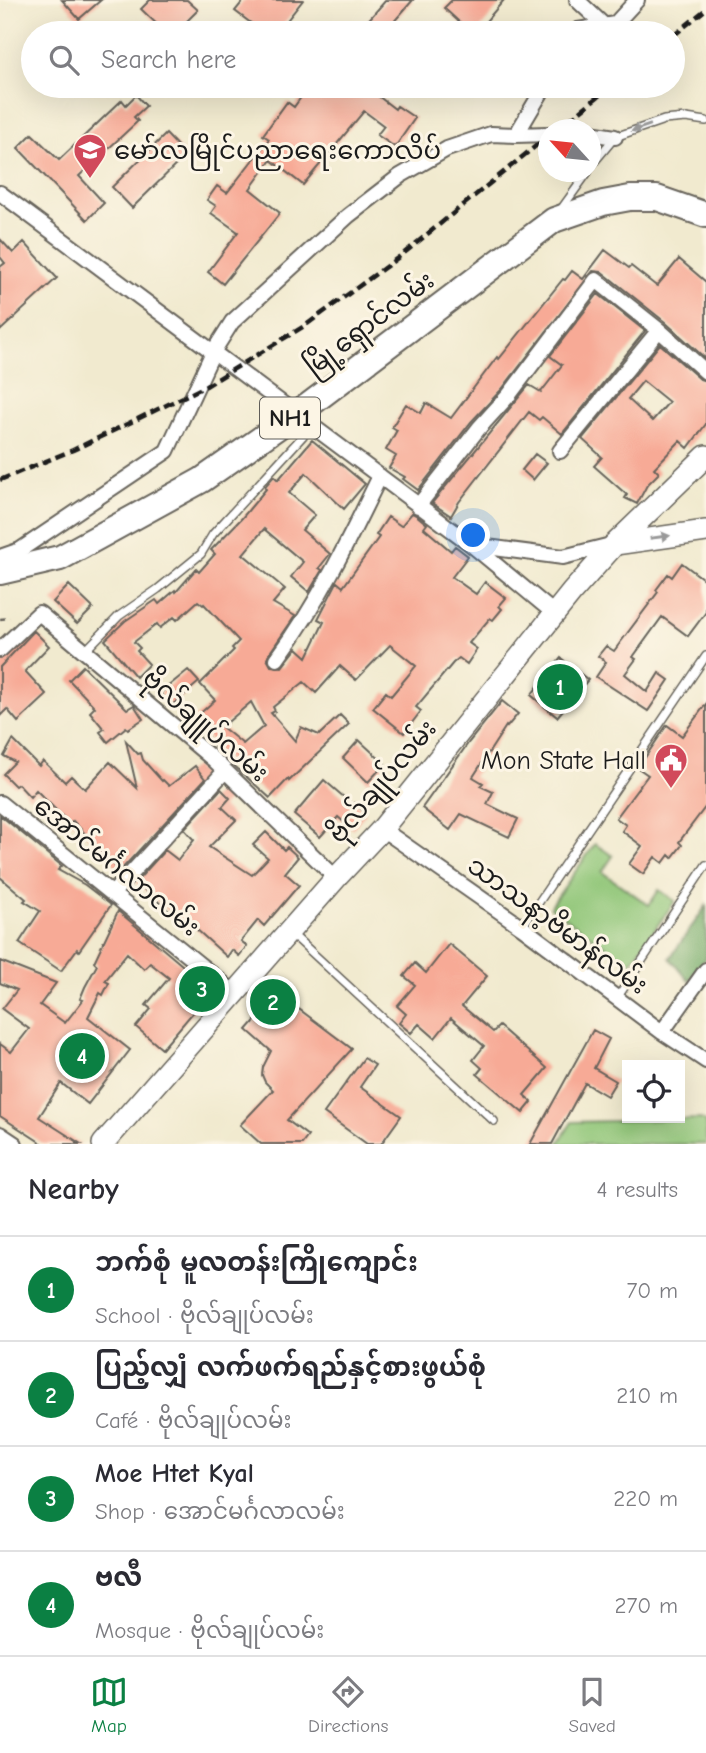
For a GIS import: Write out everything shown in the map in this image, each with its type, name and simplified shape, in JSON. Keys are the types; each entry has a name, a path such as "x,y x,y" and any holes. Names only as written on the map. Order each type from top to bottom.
{"highway":[{"name":"မြို့ရှောင်လမ်း","path":"0,572 60,558 202,480 319,397 554,220 603,203 630,198 657,198 706,215"}],"main road":[{"name":"ဗိုလ်ချုပ်လမ်း","path":"103,1144 382,829 555,614 615,544 698,479 706,456"},
{"path":"615,544 706,531"}],"street":[{"path":"577,0 599,21"},
{"path":"618,21 637,0"},
{"path":"516,135 538,98"},
{"path":"0,557 20,550 167,452 213,352 232,323 348,216 400,176 447,149 491,134 538,134"},
{"path":"601,135 615,137"},
{"path":"0,193 472,545 555,614"},
{"path":"418,506 479,428 509,395 596,280 706,372"},
{"path":"561,451 659,330"},
{"path":"277,659 302,625 339,561 380,476"},
{"path":"472,545 563,557 615,544"},
{"name":"ဗိုလ်ချူပ်လမ်း","path":"0,650 39,613 225,771 336,878"},
{"path":"112,894 225,771"},
{"name":"အောင်မင်္ဂလာလမ်း","path":"0,803 236,994"},
{"name":"သာသနာ့ဗိမာန်လမ်း","path":"382,829 706,1061"},
{"path":"662,1032 706,970"},
{"path":"0,1134 15,1144"}],"lane":[{"path":"601,154 615,137 664,120 686,118 706,121"},
{"path":"554,220 580,182"},
{"path":"85,652 119,616 201,554 213,534 312,426"},
{"path":"522,927 706,656"},
{"path":"617,998 706,866"},
{"path":"290,932 494,1121"}],"green space":[{"path":"595,844 613,856 602,872 649,905 659,890 675,901 630,964 550,907"},
{"path":"706,906 706,958 689,981 670,958"},
{"path":"685,1119 701,1119 706,1122 706,1144 558,1144 572,1122 685,1123"}],"building":[{"path":"62,0 101,0 79,19"},
{"path":"150,0 187,0 198,10 187,21 154,21 141,9"},
{"path":"244,0 303,0 286,21 248,21 235,11"},
{"path":"386,0 413,0 395,21 368,21"},
{"path":"452,0 504,0 486,21 458,21 444,8"},
{"path":"133,98 139,98 146,106 134,117 138,121 79,176 104,203 87,220 18,148 32,134 59,160 122,100 126,105"},
{"path":"300,98 381,98 395,109 397,106 415,118 395,147 377,135 384,126 364,111 303,185 271,160 250,189 280,213 223,284 208,272 238,232 211,213 216,206 207,200 217,186 227,193 269,139 263,135 287,102 294,107"},
{"path":"166,134 186,155 132,208 112,187"},
{"path":"0,239 13,253 24,242 57,278 0,331 0,267 5,263 0,257"},
{"path":"605,250 657,286 679,259 706,282 706,359 602,272 593,271 502,389 471,422 418,490 403,479 405,477 389,468 396,456 386,450 397,430 392,427 406,404 421,413 426,403 451,418 497,357 499,359 563,279 572,271 583,279"},
{"path":"598,294 645,331 562,434 542,417 539,420 529,412 451,516 432,503 529,385 541,392 562,365 550,356"},
{"path":"660,344 700,379 706,381 706,424 688,448 680,441 654,468 659,473 647,485 637,504 625,498 627,495 594,466 602,457 582,439","holes":["643,381 669,402 652,421 628,399"]},
{"path":"312,440 365,484 344,509 306,473 289,493 315,515 302,530 330,554 319,568 322,570 309,592 291,577 303,562 264,529 243,554 285,589 273,603 295,616 269,654 267,659 271,666 282,667 297,648 307,657 324,622 318,619 337,582 343,587 379,537 376,535 388,517 401,526 412,513 416,515 427,524 424,528 451,551 455,546 468,556 452,577 476,594 485,582 506,598 499,606 502,609 493,620 490,618 469,643 477,649 467,664 459,658 453,663 416,707 421,711 404,733 373,708 386,692 391,696 416,666 390,645 356,680 340,666 316,693 304,682 273,707 275,711 271,713 295,741 301,727 319,735 340,715 349,724 270,798 217,750 194,719 215,700 200,684 234,650 232,648 239,641 204,604 198,601 177,620 174,617 160,628 157,624 134,642 140,648 137,651 149,664 136,677 105,640 125,621 156,600 159,604 175,590 176,592 196,569 199,572 215,554 211,550 242,518 266,489 267,484 274,476 278,480","holes":["251,702 264,726 243,744 222,727"]},
{"path":"535,454 547,463 533,480 522,470"},
{"path":"682,563 706,581 706,612 688,636 662,617 633,657 636,659 625,674 647,692 659,673 669,680 648,711 596,677 606,662 598,656 606,646 614,651 658,592 656,590 668,574 672,577"},
{"path":"69,585 93,608 77,624 53,602"},
{"path":"34,631 49,646 25,671 47,695 18,722 7,709 0,716 0,667"},
{"path":"561,658 588,680 557,717 531,695"},
{"path":"83,666 127,709 134,705 143,719 128,729 126,727 108,742 100,732 104,729 90,712 95,707 69,680"},
{"path":"188,670 199,682 171,706 160,693"},
{"path":"502,701 518,714 506,726 473,777 483,783 480,786 493,792 487,804 518,819 509,837 461,814 450,830 422,808"},
{"name":"Mon State Hall","path":"706,704 706,806 679,842 682,845 672,858 669,855 663,863 655,857 643,874 629,864 642,846 622,831 626,825 616,818 648,775 638,768 667,725 682,736"},
{"path":"13,740 39,766 43,761 65,782 71,776 85,789 110,762 137,788 126,741 138,754 141,753 143,760 169,786 195,766 205,779 120,871 73,821 70,824 36,790 30,797 18,784 15,786 3,774 15,762 4,756"},
{"path":"359,740 385,764 368,782 343,758"},
{"path":"324,780 366,813 352,829 338,817 320,837 294,815"},
{"path":"221,789 230,798 222,807 236,820 209,847 252,875 268,858 253,845 266,832 284,850 287,847 298,857 285,873 299,885 264,926 258,920 241,941 247,946 239,956 232,950 227,957 184,918 181,922 136,882 165,850 178,860 194,840 184,829"},
{"path":"0,815 62,866 58,870 85,885 111,905 79,951 77,949 61,971 19,943 40,911 24,901 26,899 0,877"},
{"path":"118,911 214,992 202,1006 200,1004 162,1049 136,1027 151,1009 146,1005 169,978 150,963 144,969 127,953 105,981 109,983 103,995 100,993 88,1017 130,1050 88,1104 61,1083 39,1117 81,1144 43,1144 0,1116 0,1044 11,1052 29,1029 2,1009 17,990 0,983 0,961 56,983 40,1005 65,1023 83,1000 80,999 97,965 94,962"},
{"path":"449,944 487,976 462,1006 493,1032 499,1026 547,1068 524,1095 532,1102 523,1113 477,1074 482,1068 473,1060 484,1046 451,1018 435,1038 419,1024 411,1033 399,1023 406,1014 397,1006 415,985 404,976 415,963 426,973"},
{"path":"267,985 352,1049 287,1120 308,1136 302,1144 261,1144 240,1125 273,1090 262,1075 271,1051 247,1030 268,1006 258,999"},
{"path":"593,1030 609,1039 594,1068 616,1081 607,1096 585,1083 552,1144 530,1144"},
{"path":"364,1058 375,1065 360,1087 401,1116 381,1144 367,1144 324,1113"}],"railway":[{"path":"685,26 706,9"},
{"path":"570,119 596,98"},
{"path":"0,480 73,450 206,386 306,325 403,254 538,144"}],"place":[{"name":"မော်လမြိုင်ပညာရေးကောလိပ်","path":"90,180"},
{"name":"ဘက်စုံ မူလတန်းကြိုကျောင်း","path":"560,687"},
{"name":"Mon State Hall","path":"671,790"},
{"name":"Moe Htet Kyal","path":"202,989"},
{"name":"ပြည့်လျှံ လက်ဖက်ရည်နှင့်စားဖွယ်စုံ","path":"273,1002"},
{"name":"ဗလီ","path":"82,1056"}]}
